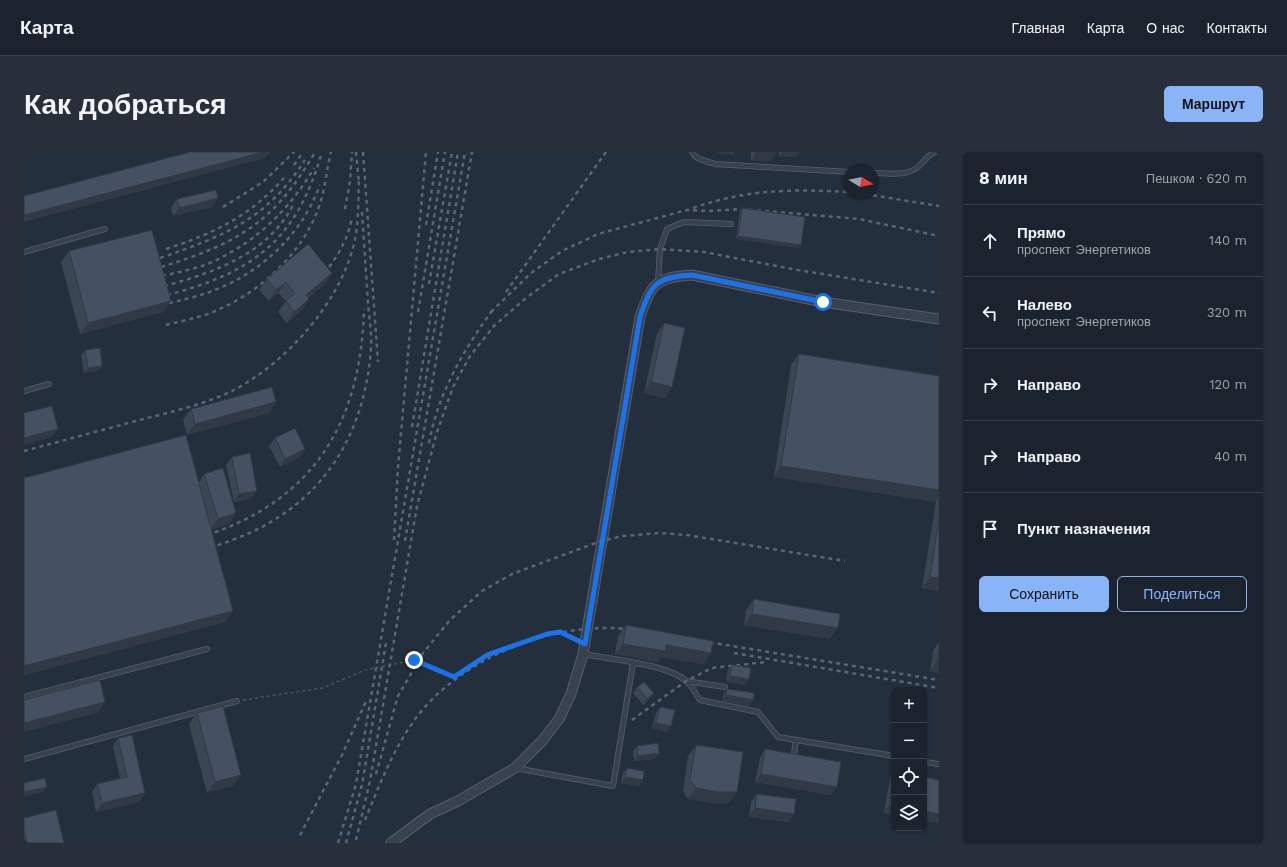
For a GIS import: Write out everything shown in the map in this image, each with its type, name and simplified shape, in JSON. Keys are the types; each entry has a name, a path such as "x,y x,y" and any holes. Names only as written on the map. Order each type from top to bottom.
{"street":[{"path":"391,843 430,814 458,801 515,768 542,741 559,719 570,694 584,654 640,317 648,295 658,283 671,276 692,275 823,302 939,319"}],"lane":[{"path":"692,152 698,159 715,164 843,172"},
{"path":"879,173 908,173 919,167 927,156 935,152"},
{"path":"658,283 660,249 667,229 684,222 731,224"},
{"path":"24,252 105,230"},
{"path":"24,391 49,384"},
{"path":"24,697 207,649"},
{"path":"584,654 634,663 674,673 686,681 700,700 758,712 778,737 891,756"},
{"path":"515,768 613,786 634,663"},
{"path":"686,681 725,687"},
{"path":"24,759 237,701"},
{"path":"794,754 796,740"},
{"path":"927,762 939,764"}],"path":[{"path":"237,701 323,688 365,670 414,660 454,677 487,655 547,634 560,632 585,644"}],"building":[{"path":"190,152 264,152 24,215 24,196"},
{"path":"776,152 776,153 756,153"},
{"path":"216,190 218,198 179,208 177,199"},
{"path":"742,208 805,217 801,245 738,236"},
{"path":"152,230 171,301 88,323 69,251"},
{"path":"308,244 332,273 306,295 309,299 294,312 286,301 295,293 286,282 276,290 267,279"},
{"path":"664,323 685,328 672,387 651,382"},
{"path":"100,348 102,366 88,368 85,350"},
{"path":"799,354 939,376 939,490 781,466"},
{"path":"272,387 276,402 195,424 191,409"},
{"path":"52,406 58,429 24,438 24,413"},
{"path":"295,428 305,449 285,459 275,438"},
{"path":"186,435 233,611 24,666 24,478"},
{"path":"250,453 257,491 239,494 232,457"},
{"path":"223,468 236,513 218,519 204,474"},
{"path":"939,519 939,578 930,577"},
{"path":"754,599 840,614 838,628 752,614"},
{"path":"626,625 713,641 711,653 666,645 666,651 623,644"},
{"path":"939,650 939,661 937,661"},
{"path":"732,665 751,668 749,679 730,676"},
{"path":"100,680 105,702 24,723 24,700"},
{"path":"644,682 654,693 647,699 637,687"},
{"path":"727,689 754,693 753,700 726,695"},
{"path":"223,706 241,775 215,782 197,713"},
{"path":"660,707 675,710 671,726 656,723"},
{"path":"132,735 145,793 102,803 97,784 127,777 118,738"},
{"path":"658,743 659,753 638,756 637,746"},
{"path":"696,745 743,752 737,792 719,792 696,788 690,780"},
{"path":"765,749 841,762 837,787 761,774"},
{"path":"627,768 644,771 643,780 625,777"},
{"path":"45,778 47,787 24,792 24,783"},
{"path":"927,778 939,780 939,814 927,812"},
{"path":"757,794 796,799 794,814 755,808"},
{"path":"891,795 891,805 889,805"},
{"path":"56,810 64,843 27,843 24,830 24,818"}],"railway":[{"path":"223,207 263,182 294,152"},
{"path":"294,165 303,152"},
{"path":"161,267 212,249 233,239 252,227 269,213 285,196 315,152"},
{"path":"166,325 213,312 231,303 249,293 281,266 306,234 315,216 322,197 331,152"},
{"path":"345,209 350,181 352,152"},
{"path":"356,152 359,184"},
{"path":"363,152 378,362"},
{"path":"394,540 398,467 426,152"},
{"path":"426,225 438,152"},
{"path":"418,312 445,152"},
{"path":"429,284 452,152"},
{"path":"412,427 458,152"},
{"path":"338,843 356,784 465,152"},
{"path":"405,541 472,152"},
{"path":"506,292 606,152"},
{"path":"167,295 223,276 246,264 266,249 284,231 298,210 311,185 321,155"},
{"path":"160,258 224,233 259,212 275,198 290,181 305,160"},
{"path":"162,276 212,262 243,245 270,223 283,210 305,183 314,168"},
{"path":"166,249 216,230 231,222 258,203 284,178"},
{"path":"24,451 179,410 210,400 230,392 251,380 271,365 291,348 309,328 325,307 338,285 348,262 355,239 358,216 359,179"},
{"path":"169,303 202,294 226,285 244,276 261,264 290,237 302,221 312,204 320,185"},
{"path":"693,208 732,197 751,194 789,191 843,192"},
{"path":"879,196 939,206"},
{"path":"164,286 220,268 254,249 282,222 293,205"},
{"path":"491,312 531,273 562,251 598,234 687,210 708,211 741,209 859,219 939,236"},
{"path":"210,548 259,529 296,505 315,487 331,468 344,447 362,400 368,375 371,348 362,212"},
{"path":"329,267 344,244 352,218"},
{"path":"356,840 370,781 417,506 437,432 453,387 470,356 494,326 526,298 559,274 599,259 628,252 660,249 704,252 798,270 939,293"},
{"path":"429,443 439,407 454,372 472,339 494,308"},
{"path":"207,535 245,520 277,500 304,477 325,450 342,420 354,386 361,349 364,309"},
{"path":"376,774 398,696 423,653 450,620 482,591 512,574 601,541 623,536 659,533 687,535 845,561"},
{"path":"365,820 386,770 405,733 432,699 456,679 483,662 512,648 543,637 574,630 605,628 634,630"},
{"path":"702,641 939,680"},
{"path":"346,843 362,785 386,643"},
{"path":"734,653 939,688"},
{"path":"632,720 686,681 712,668 766,662"},
{"path":"300,835 342,755 367,699"}],"route":[{"path":"414,660 454,677 487,655 547,634 560,632 585,644 601,541 640,317 648,295 658,283 671,276 692,275 823,302"}]}
